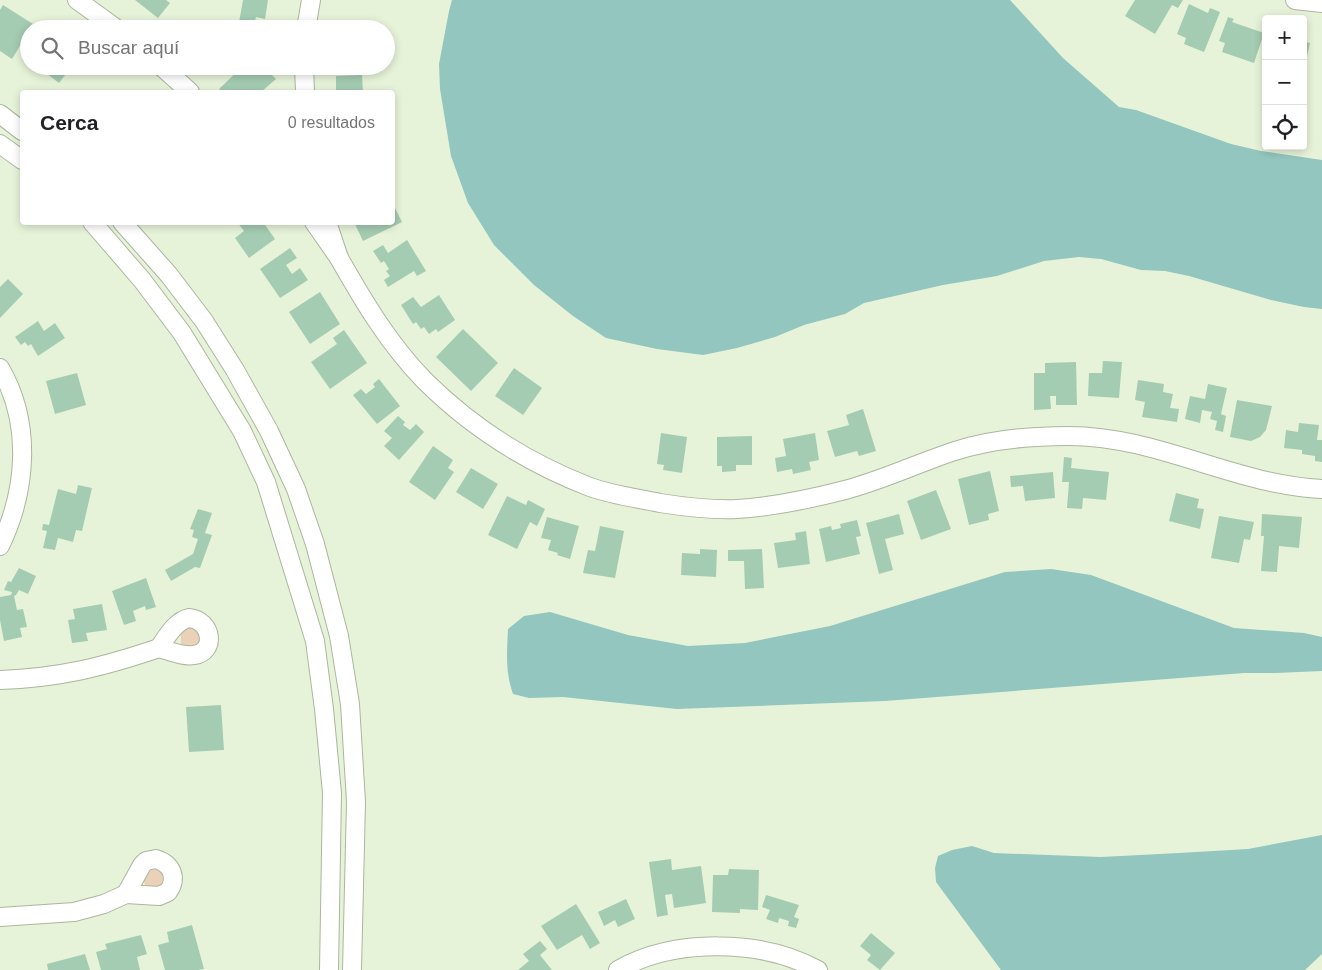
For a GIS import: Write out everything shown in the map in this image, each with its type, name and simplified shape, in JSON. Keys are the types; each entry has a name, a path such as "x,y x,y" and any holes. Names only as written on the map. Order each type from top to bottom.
{"street":[{"path":"77,0 105,20"},
{"path":"308,20 311,0"},
{"path":"1295,0 1322,3"},
{"path":"172,75 188,90"},
{"path":"304,75 305,90"},
{"path":"0,114 20,129"},
{"path":"0,144 20,159"},
{"path":"95,225 142,280 182,333 242,431 266,482 315,641 324,709 332,793 329,970"},
{"path":"125,225 169,274 204,321 236,370 269,431 296,489 315,544 339,636 350,704 356,802 352,970"},
{"path":"316,225 339,258 368,309 423,379 474,424 516,452 592,488 633,498 682,506 736,509 786,502 847,490 885,478 956,451 996,441 1070,436 1103,438 1132,443 1170,452 1262,481 1298,488 1322,489"},
{"path":"328,225 339,258"},
{"path":"0,368 7,380 19,417 24,451 19,491 11,524 0,546"},
{"path":"0,680 30,679 81,671 112,664 159,648"},
{"path":"0,917 74,912 104,904 126,894"},
{"path":"618,970 643,960 681,949 721,947 753,949 774,953 792,958 818,970"}],"shaded area":[{"path":"188,627 198,627 205,643 188,650 181,644 181,634"},
{"path":"154,867 163,869 166,888 148,889 146,886 144,876"}],"water":[{"path":"452,0 1010,0 1063,58 1119,107 1136,110 1231,144 1261,151 1322,160 1322,309 1271,300 1189,276 1165,271 1141,270 1101,259 1079,257 1044,261 997,276 943,285 864,303 845,314 804,325 775,337 703,355 657,349 606,338 573,316 534,285 494,245 468,203 451,156 440,89 439,64"},
{"path":"1051,569 1091,575 1234,628 1304,633 1322,637 1322,671 1244,673 885,701 677,709 563,697 529,698 513,694 509,678 507,662 508,629 524,616 550,612 628,635 688,646 745,643 830,626 1005,572"},
{"path":"1322,835 1322,954 1305,970 1001,970 936,882 935,868 938,856 952,850 972,846 994,853 1101,857 1248,849"}],"building":[{"path":"135,0 166,0 170,3 158,18"},
{"path":"243,0 268,0 265,19 256,17 255,20 239,20"},
{"path":"1135,0 1183,0 1178,8 1172,5 1155,34 1125,16"},
{"path":"1189,4 1208,13 1210,8 1220,12 1204,52 1184,44 1186,38 1177,34"},
{"path":"3,5 27,20 20,20 20,46 12,59 0,51 0,10"},
{"path":"1228,17 1234,19 1232,22 1262,32 1262,39 1254,63 1222,52 1225,43 1219,41"},
{"path":"1307,42 1310,43 1307,56"},
{"path":"49,75 65,75 59,83"},
{"path":"234,75 272,75 276,79 263,90 219,89"},
{"path":"362,75 363,90 336,90 336,76"},
{"path":"395,208 402,222 363,241 355,225 395,225"},
{"path":"239,225 265,225 275,239 249,258 235,238 244,231"},
{"path":"407,240 426,271 417,276 414,271 388,287 384,280 390,276 386,271 389,269 384,261 381,263 373,251 383,245 388,253"},
{"path":"290,248 297,258 286,265 292,274 300,268 308,280 280,298 260,269"},
{"path":"8,279 23,294 0,318 0,287"},
{"path":"320,292 340,324 310,344 289,312"},
{"path":"439,295 455,320 438,332 436,329 429,334 424,327 421,329 416,322 413,324 401,305 413,297 421,307"},
{"path":"38,321 44,331 55,323 65,338 38,356 31,344 28,346 25,342 21,345 15,337"},
{"path":"463,329 498,363 471,391 436,357"},
{"path":"344,330 367,363 330,389 311,362 337,344 333,338"},
{"path":"1103,361 1122,362 1119,398 1088,396 1089,373 1102,373"},
{"path":"1076,362 1077,405 1056,405 1056,396 1050,396 1051,409 1034,410 1034,373 1045,373 1045,363"},
{"path":"514,368 542,388 523,415 495,396"},
{"path":"77,373 86,405 55,414 46,381"},
{"path":"379,379 400,406 377,424 353,395 361,389 366,394 375,387 373,384"},
{"path":"1138,380 1164,384 1163,392 1173,394 1170,408 1179,409 1177,422 1142,417 1145,402 1135,400"},
{"path":"1208,384 1227,388 1221,414 1226,416 1223,432 1215,430 1217,421 1210,419 1212,412 1202,410 1200,423 1185,419 1190,396 1205,399"},
{"path":"1237,400 1272,406 1266,430 1260,437 1251,441 1230,437"},
{"path":"863,409 876,451 859,456 857,451 835,457 827,431 849,425 846,415"},
{"path":"398,416 405,422 403,425 410,430 416,424 424,432 399,460 384,446 392,438 384,431"},
{"path":"1299,423 1319,425 1317,440 1322,440 1322,462 1315,461 1315,456 1302,454 1302,450 1284,448 1286,430 1298,432"},
{"path":"661,433 687,437 682,473 663,470 664,465 657,464"},
{"path":"815,433 819,460 809,462 811,470 793,474 792,469 777,472 775,458 786,456 783,439"},
{"path":"752,436 752,465 736,465 736,471 722,472 722,466 717,466 717,437"},
{"path":"433,446 453,460 448,468 454,472 435,500 409,482"},
{"path":"1064,457 1072,458 1071,468 1109,472 1106,500 1083,498 1082,509 1067,508 1069,482 1062,482"},
{"path":"471,468 498,484 483,509 456,492"},
{"path":"990,471 999,511 988,514 989,520 969,525 958,479"},
{"path":"1053,472 1055,498 1025,501 1023,486 1011,487 1010,476"},
{"path":"78,485 92,488 82,531 76,530 73,542 58,538 55,550 43,548 47,531 42,530 43,524 49,525 58,489 76,494"},
{"path":"936,490 951,529 921,540 907,501"},
{"path":"1176,493 1199,499 1197,508 1204,509 1200,529 1169,521"},
{"path":"507,496 526,505 528,500 545,509 537,526 530,522 517,549 488,535"},
{"path":"198,509 212,513 205,533 212,535 200,568 195,567 171,581 165,570 193,554 198,539 192,537 194,530 190,529"},
{"path":"899,514 904,534 885,539 893,570 879,574 866,523"},
{"path":"1262,514 1302,517 1299,548 1279,546 1277,572 1261,571 1264,536 1261,536"},
{"path":"1219,516 1254,522 1250,540 1244,539 1239,563 1211,558"},
{"path":"547,517 579,526 570,559 548,550 551,540 541,538"},
{"path":"857,520 861,536 856,537 860,554 826,562 819,529 831,526 832,530 841,528 840,524"},
{"path":"600,526 624,531 615,578 583,573 588,550 595,551"},
{"path":"806,531 810,564 778,568 774,543 796,540 795,533"},
{"path":"700,549 717,550 716,577 681,575 682,553 700,554"},
{"path":"762,549 764,588 745,589 744,561 728,561 728,550"},
{"path":"19,568 36,576 28,594 19,590 14,596 17,610 23,609 27,627 20,628 22,637 4,641 0,620 0,597 11,595 12,592 4,590 8,581 11,582"},
{"path":"146,578 156,607 146,610 145,606 133,611 136,621 124,625 112,591"},
{"path":"102,604 107,630 86,633 88,641 72,643 68,620 75,619 73,609"},
{"path":"221,705 224,750 189,752 186,707"},
{"path":"671,859 672,870 701,866 706,903 674,908 672,894 665,895 668,915 657,917 649,862"},
{"path":"729,869 759,870 758,910 740,909 740,913 712,912 713,875 728,875"},
{"path":"766,895 799,905 794,917 799,919 796,928 788,926 789,921 779,918 778,923 766,919 770,910 762,907"},
{"path":"626,899 635,919 618,927 615,920 604,926 598,912"},
{"path":"576,904 600,943 590,949 582,935 557,950 541,926"},
{"path":"192,925 204,969 165,970 158,945 169,942 167,932"},
{"path":"871,933 895,953 880,970 867,960 871,955 860,946"},
{"path":"141,935 147,954 137,957 140,970 101,970 96,952 107,949 105,944"},
{"path":"540,941 547,949 540,955 552,970 518,970 529,961 523,954"},
{"path":"85,954 90,970 48,970 47,964"}]}
